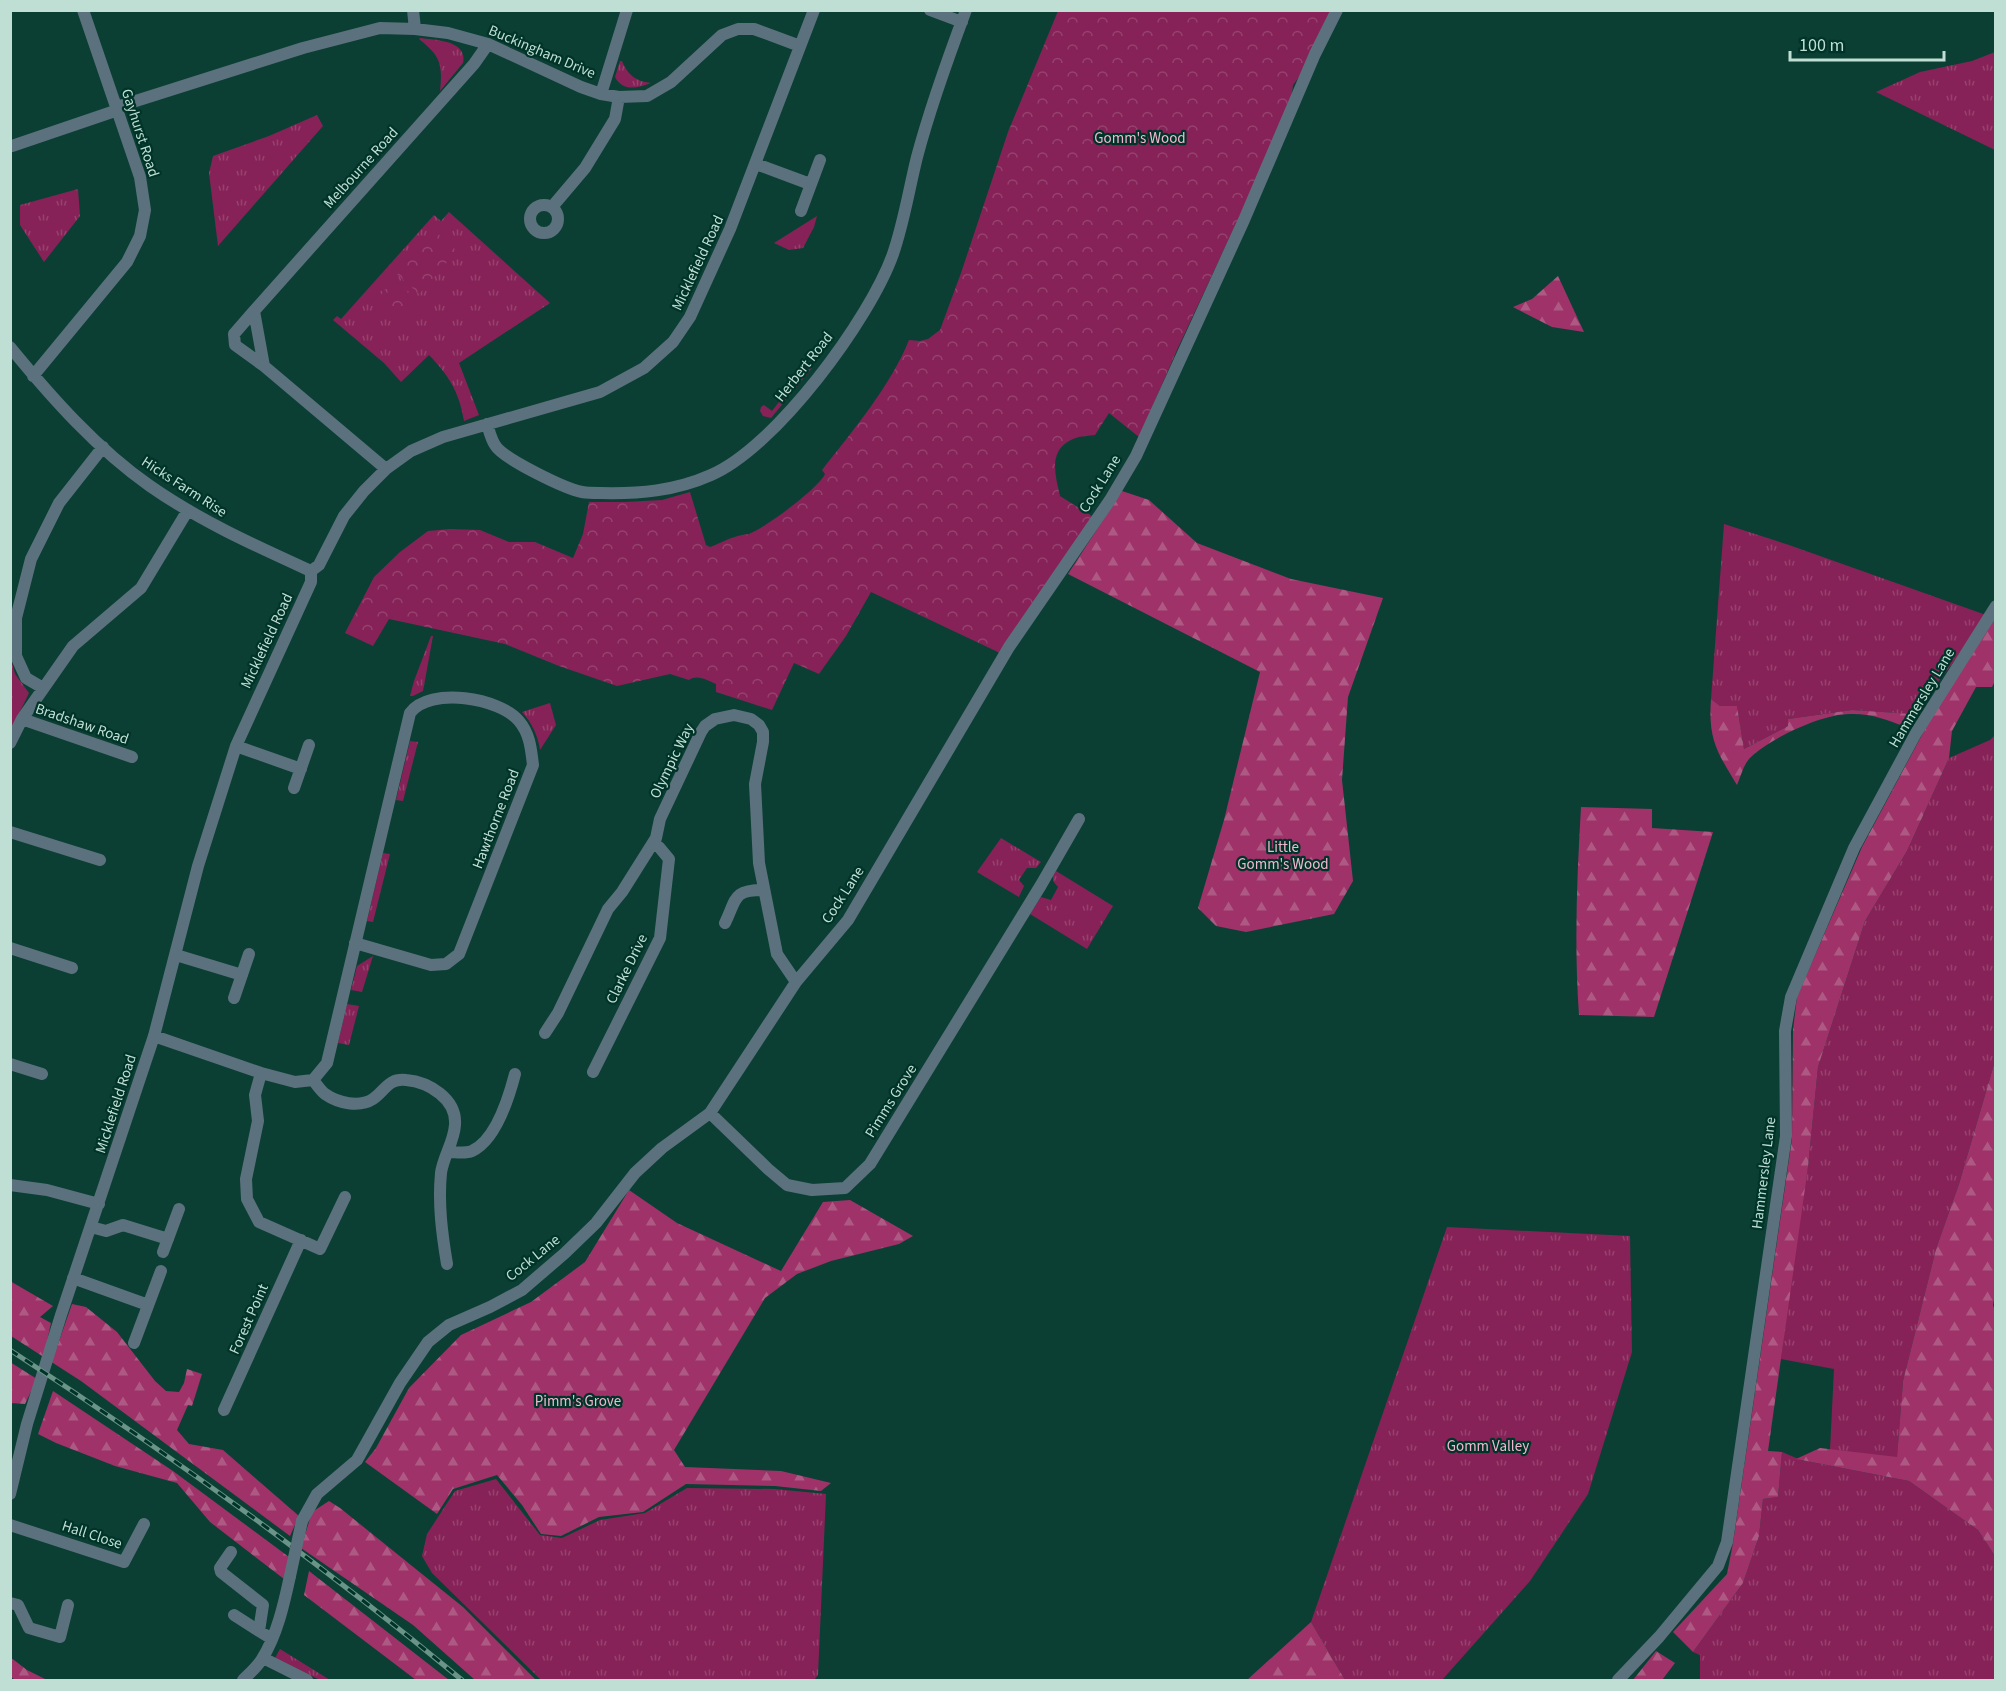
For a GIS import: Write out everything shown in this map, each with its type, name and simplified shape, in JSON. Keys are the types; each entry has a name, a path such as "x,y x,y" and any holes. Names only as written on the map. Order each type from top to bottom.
{"street":[{"name":"Gayhurst Road","path":"33,376 126,262 140,236 145,210 140,177 83,10"},
{"path":"413,10 415,29"},
{"path":"601,94 627,10"},
{"name":"Micklefield Road","path":"10,1494 27,1425 73,1278 154,1036 198,866 236,746 311,582 312,572 319,565 344,516 364,491 386,469 411,451 432,441 600,392 644,368 673,342 703,292 730,229 814,10"},
{"path":"930,10 964,16"},
{"name":"Cock Lane","path":"243,1680 263,1658 272,1639 285,1601 302,1521 317,1494 357,1460 400,1383 428,1342 449,1324 490,1307 522,1290 596,1223 635,1173 653,1156 710,1113 796,982 848,920 1009,647 1110,500 1136,456 1244,220 1315,54 1337,10"},
{"name":"Herbert Road","path":"487,424 495,446 503,453 559,484 589,493 640,493 674,488 722,470 754,448 796,404 816,379 864,313 887,267 904,216 917,156 964,16"},
{"name":"Buckingham Drive","path":"12,146 120,106 303,48 380,28 448,33 488,44 581,87 619,97 647,96 671,82 722,35 738,29 754,29 800,46"},
{"name":"Melbourne Road","path":"386,469 264,366 235,345 234,334 474,64 488,44"},
{"path":"552,207 585,168 615,119 619,97"},
{"path":"801,211 820,160"},
{"path":"756,164 810,184"},
{"path":"254,311 264,366"},
{"name":"Hicks Farm Rise","path":"10,347 68,414 149,485 230,534 312,572"},
{"path":"43,688 26,678 16,656 16,618 31,559 59,503 103,447"},
{"path":"10,743 22,719 73,646 141,588 188,510"},
{"name":"Hammersley Lane","path":"1618,1680 1659,1637 1718,1566 1728,1542 1786,1136 1785,1031 1791,997 1854,848 1916,733 1995,606"},
{"name":"Hawthorne Road","path":"313,1080 327,1063 355,943 410,713 426,700 451,698 495,704 512,713 528,737 533,765 459,954 446,964 431,965 355,943"},
{"name":"Olympic Way","path":"545,1033 558,1013 608,909 622,892 653,844 660,819 703,728 720,717 738,715 747,717 759,725 763,732 755,784 759,863 777,954 796,982"},
{"name":"Bradshaw Road","path":"22,719 132,757"},
{"path":"294,788 309,745"},
{"path":"236,746 301,769"},
{"name":"Pimms Grove","path":"710,1113 768,1169 788,1185 812,1190 844,1188 870,1164 1079,819"},
{"path":"10,832 100,860"},
{"name":"Clarke Drive","path":"593,1072 660,938 669,859 659,847 653,844"},
{"path":"725,923 738,896 745,890 763,890"},
{"path":"10,948 72,968"},
{"path":"234,998 249,954"},
{"path":"176,955 242,975"},
{"path":"154,1036 261,1073 295,1082 313,1080 325,1094 343,1102 359,1104 373,1099 390,1082 406,1080 428,1086 441,1094 454,1116 455,1125 442,1166 441,1224 447,1264"},
{"path":"10,1064 42,1074"},
{"path":"261,1073 255,1095 258,1121 246,1179 247,1199 260,1222 320,1249 345,1197"},
{"path":"448,1152 471,1151 487,1137 508,1099 514,1074"},
{"path":"10,1185 47,1190 99,1204"},
{"path":"164,1252 179,1209"},
{"path":"91,1227 106,1231 123,1225 168,1239"},
{"name":"Forest Point","path":"224,1410 301,1240"},
{"path":"134,1343 161,1271"},
{"path":"73,1278 148,1305"},
{"name":"Hall Close","path":"10,1524 124,1562 144,1524"},
{"path":"231,1552 220,1568 221,1572 263,1605 259,1631"},
{"path":"10,1603 18,1605 29,1628 60,1637 68,1605"},
{"path":"234,1615 272,1639"},
{"path":"263,1658 307,1680"}],"green space":[{"name":"Gomm's Wood","path":"1058,11 1331,11 1302,73 1293,85 1291,99 1277,136 1139,437 1109,413 1095,435 1078,437 1067,442 1057,455 1055,471 1060,496 1095,518 1000,653 871,592 846,636 819,674 794,663 772,710 716,692 716,684 702,678 689,680 670,674 617,686 505,644 389,619 373,646 345,633 374,577 400,552 428,531 480,530 509,542 535,542 573,558 583,534 589,502 662,500 690,492 706,545 710,547 734,537 749,534 803,497 821,480 825,474 822,470 881,391 909,340 928,339 940,330 1008,132"},
{"path":"420,38 449,43 456,46 463,55 463,63 440,91 441,73 438,61 432,50"},
{"path":"1995,52 1995,150 1876,92 1920,72 1972,61"},
{"path":"620,61 633,76 651,83 631,88 622,85 615,77"},
{"path":"317,115 323,126 218,246 209,173 213,156 269,136"},
{"path":"78,189 80,216 44,262 20,225 20,205"},
{"path":"449,212 550,303 459,363 479,415 464,421 452,385 429,355 401,382 384,363 333,320 337,316 341,319 434,215 441,221"},
{"path":"817,216 803,248 789,250 774,243"},
{"path":"435,231 457,251 419,294 397,274"},
{"path":"1558,276 1584,332 1552,327 1513,307 1532,299"},
{"path":"394,279 416,298 417,302 401,321 376,301"},
{"path":"807,365 812,368 771,418 763,416 760,411 761,407 764,405 772,411"},
{"name":"Little Gomm's Wood","path":"1122,491 1149,500 1197,543 1291,579 1383,598 1348,697 1342,780 1353,881 1334,914 1246,932 1216,926 1198,908 1224,820 1260,672 1068,574"},
{"path":"1724,524 1986,615 1913,714 1852,710 1788,719 1788,726 1744,749 1737,706 1720,706 1711,699"},
{"path":"1995,617 1995,681 1992,687 1976,687 1952,731 1949,758 1907,851 1865,921 1818,1067 1808,1167 1768,1451 1782,1452 1778,1497 1763,1499 1759,1536 1743,1583 1693,1652 1673,1632 1727,1574 1792,1139 1793,1030 1797,997 1862,847 1930,720"},
{"path":"431,636 433,636 423,691 410,696 414,681"},
{"path":"10,655 15,674 29,693 11,730"},
{"path":"1711,699 1720,706 1737,706 1744,749 1788,726 1788,719 1852,710 1913,714 1903,726 1877,717 1856,714 1825,718 1796,729 1758,751 1749,759 1737,785 1715,745 1711,725"},
{"path":"550,703 556,725 540,750 534,730 522,712"},
{"path":"1995,735 1995,1061 1959,1184 1936,1249 1903,1381 1897,1458 1830,1450 1834,1369 1781,1359 1795,1241 1808,1167 1818,1067 1865,921 1907,851 1949,758 1990,740"},
{"path":"410,741 418,742 403,801 396,800"},
{"path":"1581,807 1652,809 1652,828 1713,832 1654,1017 1579,1015 1577,911"},
{"path":"1001,838 1041,862 1036,868 1027,868 1019,880 1024,886 1019,897 977,872"},
{"path":"383,853 390,854 373,922 367,921"},
{"path":"1056,871 1113,906 1087,949 1030,914 1041,897 1051,900 1058,887 1053,881"},
{"path":"373,956 362,992 351,990 357,966"},
{"path":"347,1004 359,1006 349,1045 338,1043"},
{"path":"1995,1061 1996,1289 1993,1305 1996,1315 1995,1556 1978,1530 1909,1481 1796,1459 1820,1448 1897,1457 1903,1381 1936,1249 1959,1184"},
{"name":"Pimm's Grove","path":"629,1190 677,1223 781,1271 823,1202 850,1200 913,1236 899,1244 831,1261 797,1274 765,1298 674,1450 685,1467 781,1471 831,1483 821,1491 775,1486 686,1484 643,1512 599,1517 561,1536 541,1534 522,1505 497,1475 453,1489 437,1514 365,1462 376,1448 409,1388 461,1335 531,1302 585,1262"},
{"name":"Gomm Valley","path":"1447,1227 1630,1236 1632,1352 1588,1494 1530,1581 1442,1680 1345,1680 1311,1622"},
{"path":"10,1281 53,1306 40,1317 51,1323 47,1341 57,1347 72,1304 86,1307 117,1332 155,1381 166,1391 179,1392 187,1369 202,1374 192,1406 188,1405 177,1430 189,1444 223,1450 299,1516 290,1536 81,1381 11,1336"},
{"path":"10,1362 37,1379 25,1404 11,1403"},
{"path":"53,1391 173,1471 289,1557 284,1579 210,1522 177,1483 115,1466 38,1434"},
{"path":"1782,1452 1801,1460 1909,1481 1978,1530 1995,1556 1995,1680 1700,1680 1700,1655 1693,1652 1743,1583 1759,1536 1763,1499 1778,1497"},
{"path":"496,1479 540,1535 562,1538 600,1520 645,1513 687,1488 775,1489 826,1494 818,1675 814,1680 541,1680 432,1573 422,1556 427,1534 455,1491"},
{"path":"329,1501 463,1607 536,1680 475,1680 413,1625 301,1548 312,1512"},
{"path":"309,1571 449,1680 416,1680 304,1595"},
{"path":"1311,1622 1345,1680 1247,1680"},
{"path":"280,1649 330,1680 320,1680 275,1658"},
{"path":"1656,1651 1675,1663 1662,1680 1633,1680"},
{"path":"10,1657 27,1670 47,1680 15,1680 11,1677"}],"railway":[{"path":"10,1350 127,1428 241,1509 353,1593 462,1680"}]}
